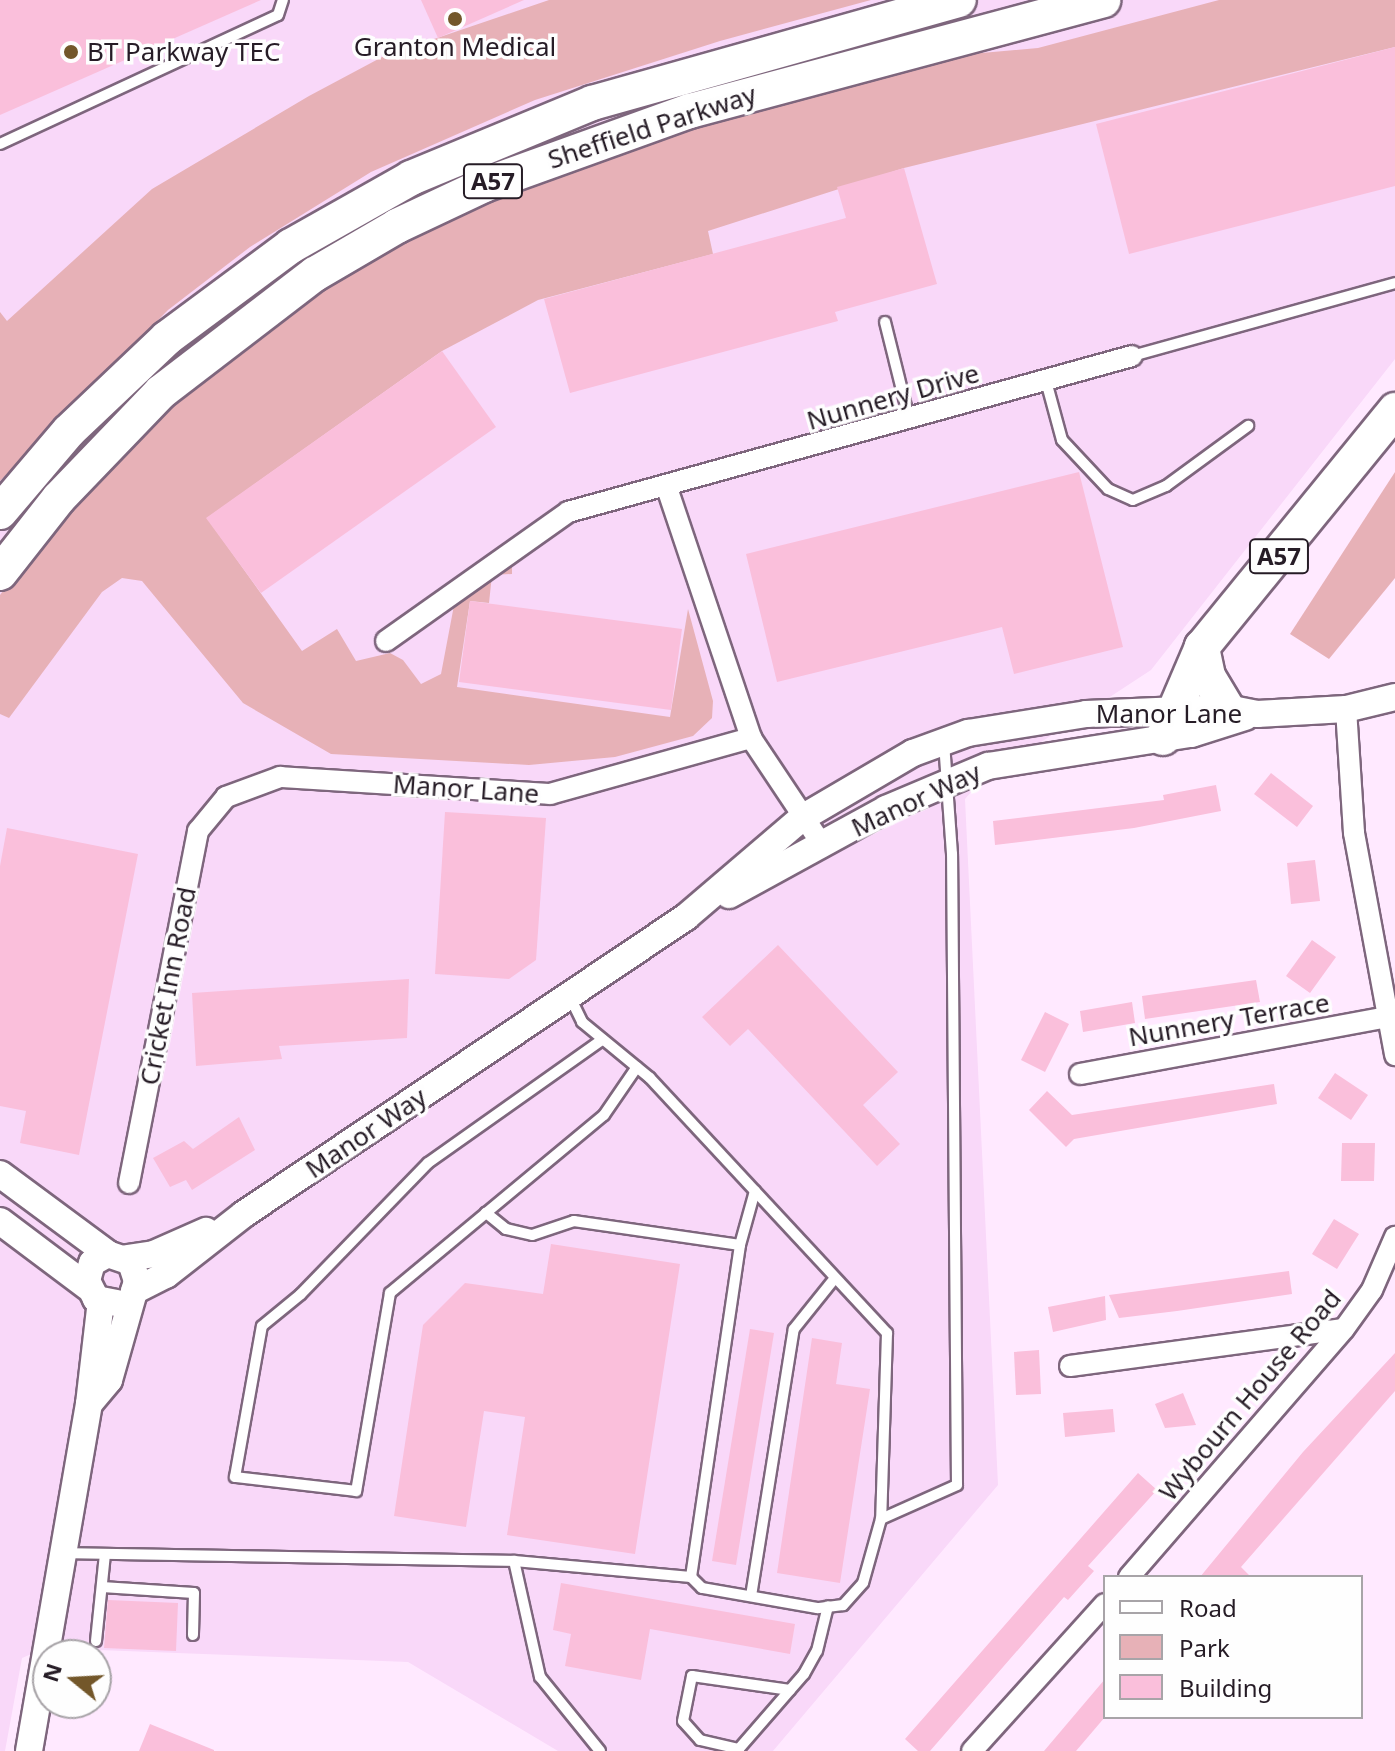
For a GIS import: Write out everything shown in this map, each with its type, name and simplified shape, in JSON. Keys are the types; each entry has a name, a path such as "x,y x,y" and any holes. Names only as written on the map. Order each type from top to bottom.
{"highway":[{"name":"Sheffield Parkway","path":"0,512 69,431 167,338 291,246 411,178 592,103 959,0"},
{"name":"Sheffield Parkway","path":"0,573 67,489 161,392 315,274 397,226 484,185 690,111 1103,0"},
{"name":"A57","path":"1168,724 1202,647 1395,410"},
{"path":"1202,647 1208,676 1242,711"}],"street":[{"name":"Nunnery Drive","path":"386,641 568,512 667,488 1132,356"},
{"path":"667,488 751,738 823,846"},
{"name":"Manor Lane","path":"944,740 1086,714 1168,724 1242,711 1346,709 1395,697"},
{"path":"1346,709 1354,833 1395,1055"},
{"name":"Manor Way","path":"686,917 823,846 886,809 947,782 988,766 1168,724"},
{"name":"Manor Lane","path":"226,797 280,777 550,794 751,738"},
{"name":"Manor Way","path":"94,1294 115,1304 166,1275 244,1214 686,917 802,818 878,770 944,740"},
{"name":"Cricket Inn Road","path":"129,1183 198,831 226,797"},
{"name":"Nunnery Terrace","path":"1080,1074 1388,1017"},
{"path":"0,1174 118,1256 136,1272 109,1380 89,1404"},
{"name":"Manor Way","path":"118,1256 154,1254 244,1214"},
{"path":"0,1221 94,1294"},
{"name":"Wybourn House Road","path":"1131,1575 1344,1329 1372,1290 1395,1237"},
{"path":"31,1750 89,1404 94,1294 92,1263 118,1256"},
{"path":"1070,1366 1344,1329"},
{"path":"972,1751 1103,1606"}],"lane":[{"path":"0,144 278,15 283,0"},
{"path":"1132,356 1395,283"},
{"path":"885,322 910,420"},
{"path":"1046,381 1062,440 1108,489 1133,500 1166,486 1248,426"},
{"path":"881,1519 957,1485 952,854 944,740"},
{"path":"62,1553 514,1561 691,1577 702,1588 828,1606 843,1605 863,1583 881,1519 887,1333 637,1067 582,1022 570,997"},
{"path":"603,1039 428,1163 301,1294 262,1326 235,1477 356,1491 390,1293 604,1115 637,1067"},
{"path":"691,1577 740,1245 755,1191"},
{"path":"486,1213 506,1229 532,1235 574,1221 740,1245"},
{"path":"751,1596 794,1329 835,1278"},
{"path":"96,1639 105,1554"},
{"path":"514,1561 540,1677 600,1751"},
{"path":"102,1587 194,1593 193,1635"},
{"path":"790,1690 692,1676 683,1721 700,1740 738,1750 790,1690 817,1651 828,1606"}],"shaded area":[{"path":"0,0 1395,0 1395,359 1151,670 980,782 965,799 998,1485 773,1751 558,1751 408,1662 112,1651 112,1639 32,1639 32,1654 22,1658 5,1751 0,1751"}],"green space":[{"path":"549,0 871,0 720,41 535,100 371,172 250,247 168,310 0,481 0,312 7,321 152,189 309,96 384,56"},
{"path":"1219,0 1395,0 1395,47 904,168 708,231 713,254 538,300 442,351 207,518 302,651 337,629 356,661 390,653 403,660 421,684 441,674 455,600 488,576 512,562 512,574 492,575 489,603 470,601 457,687 670,717 688,609 713,701 712,718 693,736 615,757 529,765 331,754 243,703 142,581 122,578 102,592 9,718 0,714 0,595 61,513 184,386 365,257 535,178 619,147 885,69 959,55 1038,48"},
{"path":"1395,472 1395,578 1329,659 1290,634"}],"building":[{"name":"BT Parkway TEC","path":"0,0 261,0 0,115"},
{"name":"Granton Medical","path":"421,0 524,0 438,38"},
{"path":"1395,47 1395,186 1129,254 1096,124"},
{"path":"904,168 937,284 835,312 838,321 570,393 544,299 846,218 837,187"},
{"path":"442,351 496,427 261,593 206,518"},
{"path":"1079,472 1123,647 1014,674 1002,627 777,682 746,554"},
{"path":"470,601 682,629 671,710 459,682"},
{"path":"1271,773 1313,806 1297,827 1254,794"},
{"path":"1216,785 1221,811 1134,828 995,845 993,821 1164,800 1163,795"},
{"path":"445,812 546,818 536,960 509,979 435,974"},
{"path":"7,828 138,854 79,1155 20,1143 26,1111 0,1106 0,866"},
{"path":"1315,860 1320,901 1291,904 1287,863"},
{"path":"1312,940 1336,957 1310,993 1286,976"},
{"path":"778,945 898,1072 863,1105 900,1144 877,1166 748,1029 730,1046 702,1017"},
{"path":"409,979 407,1038 279,1046 282,1059 196,1066 192,993"},
{"path":"1256,980 1260,1002 1145,1019 1142,996"},
{"path":"1132,1002 1135,1023 1083,1032 1080,1011"},
{"path":"1045,1012 1069,1024 1045,1072 1021,1060"},
{"path":"1335,1073 1368,1095 1351,1120 1318,1098"},
{"path":"1274,1084 1277,1104 1074,1139 1066,1147 1029,1110 1047,1091 1072,1115"},
{"path":"239,1117 255,1150 192,1190 186,1180 170,1187 153,1158 184,1141 193,1149"},
{"path":"1342,1143 1375,1143 1374,1181 1341,1181"},
{"path":"1334,1219 1359,1234 1337,1269 1312,1254"},
{"path":"551,1244 680,1264 635,1554 507,1535 525,1417 484,1411 466,1527 394,1516 423,1325 465,1283 543,1294"},
{"path":"1289,1271 1292,1294 1177,1311 1119,1318 1109,1295"},
{"path":"1105,1296 1106,1320 1053,1332 1048,1307"},
{"path":"750,1329 774,1333 736,1565 712,1561"},
{"path":"812,1338 842,1343 836,1384 870,1389 840,1583 777,1573"},
{"path":"1039,1350 1041,1394 1016,1395 1014,1352"},
{"path":"1395,1353 1395,1391 1241,1567 1249,1575 1202,1575 1303,1452"},
{"path":"1183,1393 1196,1425 1165,1428 1155,1404"},
{"path":"1113,1409 1115,1432 1065,1437 1063,1413"},
{"path":"1138,1473 1157,1490 1088,1566 1094,1571 1068,1600 1064,1597 930,1751 918,1751 905,1739"},
{"path":"561,1583 795,1624 790,1654 650,1629 641,1680 565,1666 571,1634 553,1630"},
{"path":"108,1600 178,1603 176,1651 112,1648 112,1639 105,1639"},
{"path":"1103,1681 1103,1719 1076,1751 1044,1751"},
{"path":"150,1724 214,1750 214,1751 139,1751"}],"place":[{"name":"Granton Medical","path":"455,19"},
{"name":"BT Parkway TEC","path":"71,52"}]}
